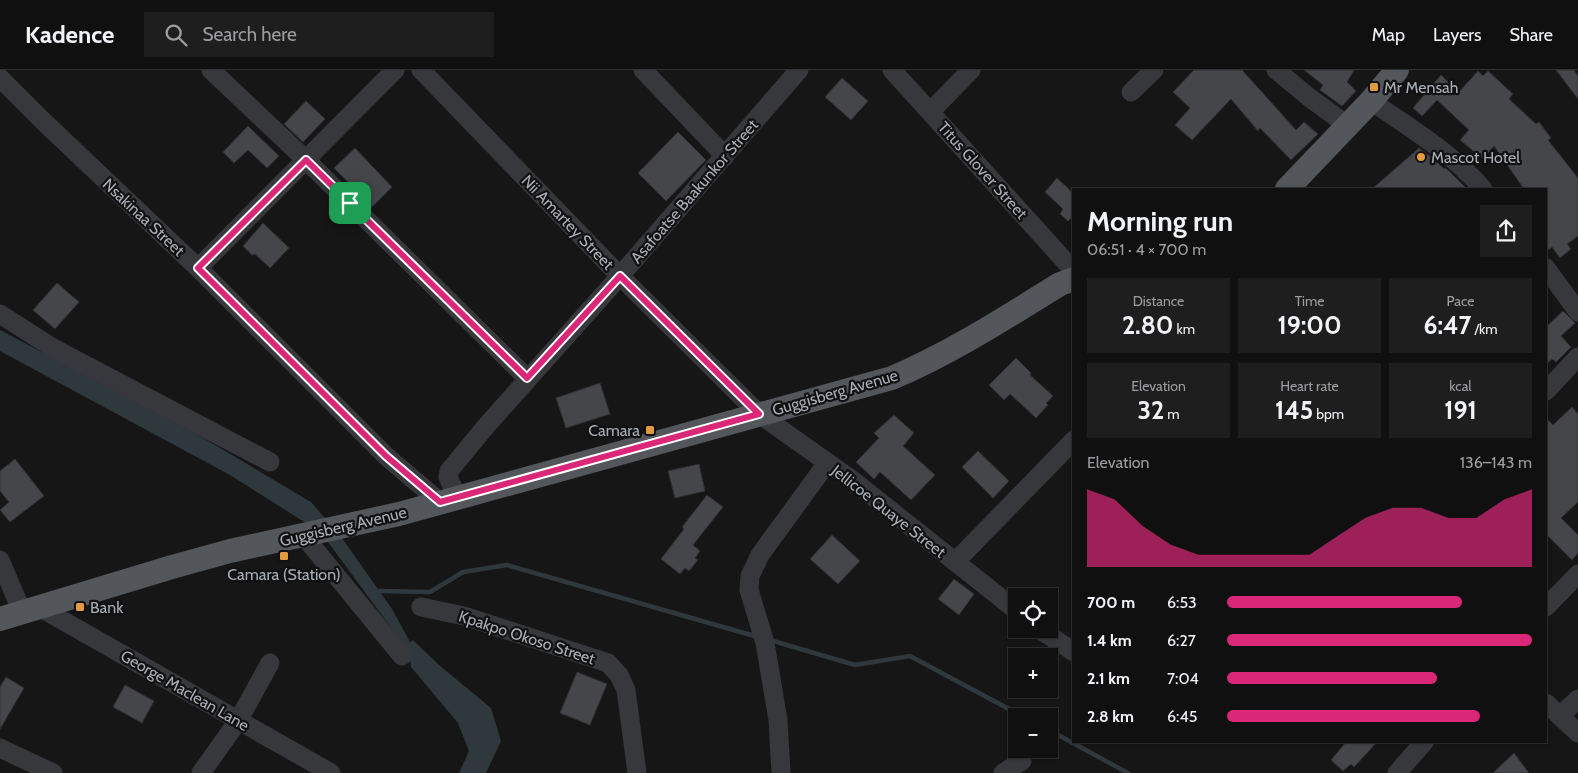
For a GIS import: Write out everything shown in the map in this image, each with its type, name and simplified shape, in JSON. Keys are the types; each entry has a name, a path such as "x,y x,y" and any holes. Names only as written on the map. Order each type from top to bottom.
{"main road":[{"path":"1288,188 1371,101 1397,70"},
{"name":"Guggisberg Avenue","path":"20,613 172,567 356,522 399,514 892,378 914,369 984,331 1060,284 1072,280"}],"street":[{"path":"210,70 306,160 527,378"},
{"path":"198,268 395,70"},
{"name":"Nii Amartey Street","path":"421,70 620,276 759,414"},
{"path":"643,70 725,156"},
{"name":"Asafoatse Baakunkor Street","path":"448,500 449,471 527,378 620,276 799,70"},
{"name":"Titus Glover Street","path":"892,70 1072,269"},
{"path":"931,111 971,70"},
{"path":"1131,92 1154,70"},
{"path":"1276,70 1347,125"},
{"name":"Nsakinaa Street","path":"0,78 198,268 386,456 448,500"},
{"path":"1371,101 1443,151 1459,164 1482,188"},
{"path":"1547,269 1578,312"},
{"path":"0,314 53,348 270,462"},
{"path":"1547,390 1578,357"},
{"name":"Jellicoe Quaye Street","path":"759,414 851,479 1008,604"},
{"path":"955,562 1072,442"},
{"path":"781,773 778,720 765,643 749,590 750,576 760,555 827,463"},
{"path":"309,534 402,656"},
{"path":"0,560 20,613"},
{"path":"1547,606 1578,574"},
{"name":"Kpakpo Okoso Street","path":"420,607 464,616 608,663 619,675 626,690 637,773"},
{"name":"George Maclean Lane","path":"20,613 238,721 331,773"},
{"path":"1053,638 1072,651"},
{"path":"201,773 238,721 270,663"},
{"path":"1560,716 1578,699"},
{"path":"1547,704 1578,733"},
{"path":"1397,773 1423,743"},
{"path":"0,748 53,773"},
{"path":"1003,773 1022,761"}],"shaded area":[{"path":"0,330 193,432 311,502 342,538 392,609 410,642 413,640 439,665 491,708 501,741 486,773 459,773 469,751 458,723 411,667 409,652 328,542 309,525 230,475 0,351"}],"building":[{"path":"1194,70 1242,70 1296,130 1304,122 1318,134 1291,160 1260,128 1258,131 1231,99 1192,140 1175,125 1190,108 1173,92"},
{"path":"1304,70 1354,70 1347,82 1356,91 1342,106 1320,90 1323,85"},
{"path":"1556,70 1574,70 1578,76 1578,99"},
{"path":"1478,71 1483,76 1488,71 1513,94 1509,99 1536,124 1539,122 1551,138 1548,140 1578,178 1578,236 1567,244 1571,249 1560,258 1552,247 1547,251 1547,188 1523,188 1494,146 1483,159 1460,140 1469,130 1437,100 1422,116 1413,108 1441,75 1459,92"},
{"path":"842,78 868,101 851,120 825,97"},
{"path":"306,101 325,119 303,142 284,124"},
{"path":"248,126 279,156 267,168 248,150 234,163 223,152"},
{"path":"678,132 706,160 666,201 638,173"},
{"path":"355,148 392,187 372,207 334,168"},
{"name":"Mascot Hotel","path":"1419,148 1450,172 1466,188 1373,188"},
{"path":"1057,178 1072,192 1072,217 1068,221 1060,214 1063,209 1045,192"},
{"path":"263,223 289,248 270,268 243,246"},
{"path":"57,283 79,302 55,329 33,310"},
{"path":"1563,311 1575,323 1561,336 1571,347 1556,362 1552,359 1547,364 1547,326"},
{"path":"1016,358 1031,373 1030,375 1053,396 1046,403 1048,405 1036,418 1010,394 1004,400 989,385"},
{"path":"600,383 610,414 566,428 556,398"},
{"path":"1572,407 1578,414 1578,502 1561,518 1578,535 1578,553 1572,560 1547,535 1547,419 1553,425"},
{"path":"894,415 914,433 903,446 935,475 911,500 880,472 874,479 856,462 879,438 874,433"},
{"path":"978,451 1009,481 993,498 962,467"},
{"path":"15,459 44,496 10,522 0,510 9,502 0,491 0,471"},
{"path":"699,464 705,491 675,498 668,471"},
{"path":"707,495 723,507 693,545 700,551 695,558 698,560 689,571 685,568 680,574 661,559 684,529 682,527"},
{"path":"832,535 860,561 838,584 810,559"},
{"path":"954,579 974,594 959,615 938,599"},
{"path":"577,672 607,684 590,725 560,713"},
{"path":"6,677 24,688 0,729 0,687"},
{"path":"125,685 154,701 142,723 113,707"},
{"path":"1345,743 1376,743 1354,767 1351,764 1343,771 1331,760"},
{"path":"1514,753 1529,773 1493,773"}],"waterway":[{"path":"379,591 430,592 463,572 507,565 758,637"},
{"path":"770,640 855,665 910,656 1008,708"},
{"path":"1058,735 1072,743"},
{"path":"1073,743 1128,773"}],"place":[{"name":"Mr Mensah","path":"1374,87"},
{"name":"Mascot Hotel","path":"1421,157"},
{"name":"Camara","path":"650,430"},
{"name":"Camara (Station)","path":"284,556"},
{"name":"Bank","path":"80,607"}],"route":[{"path":"306,160 350,203 527,378 620,276 759,414 440,502 386,456 198,268 306,160"}]}
